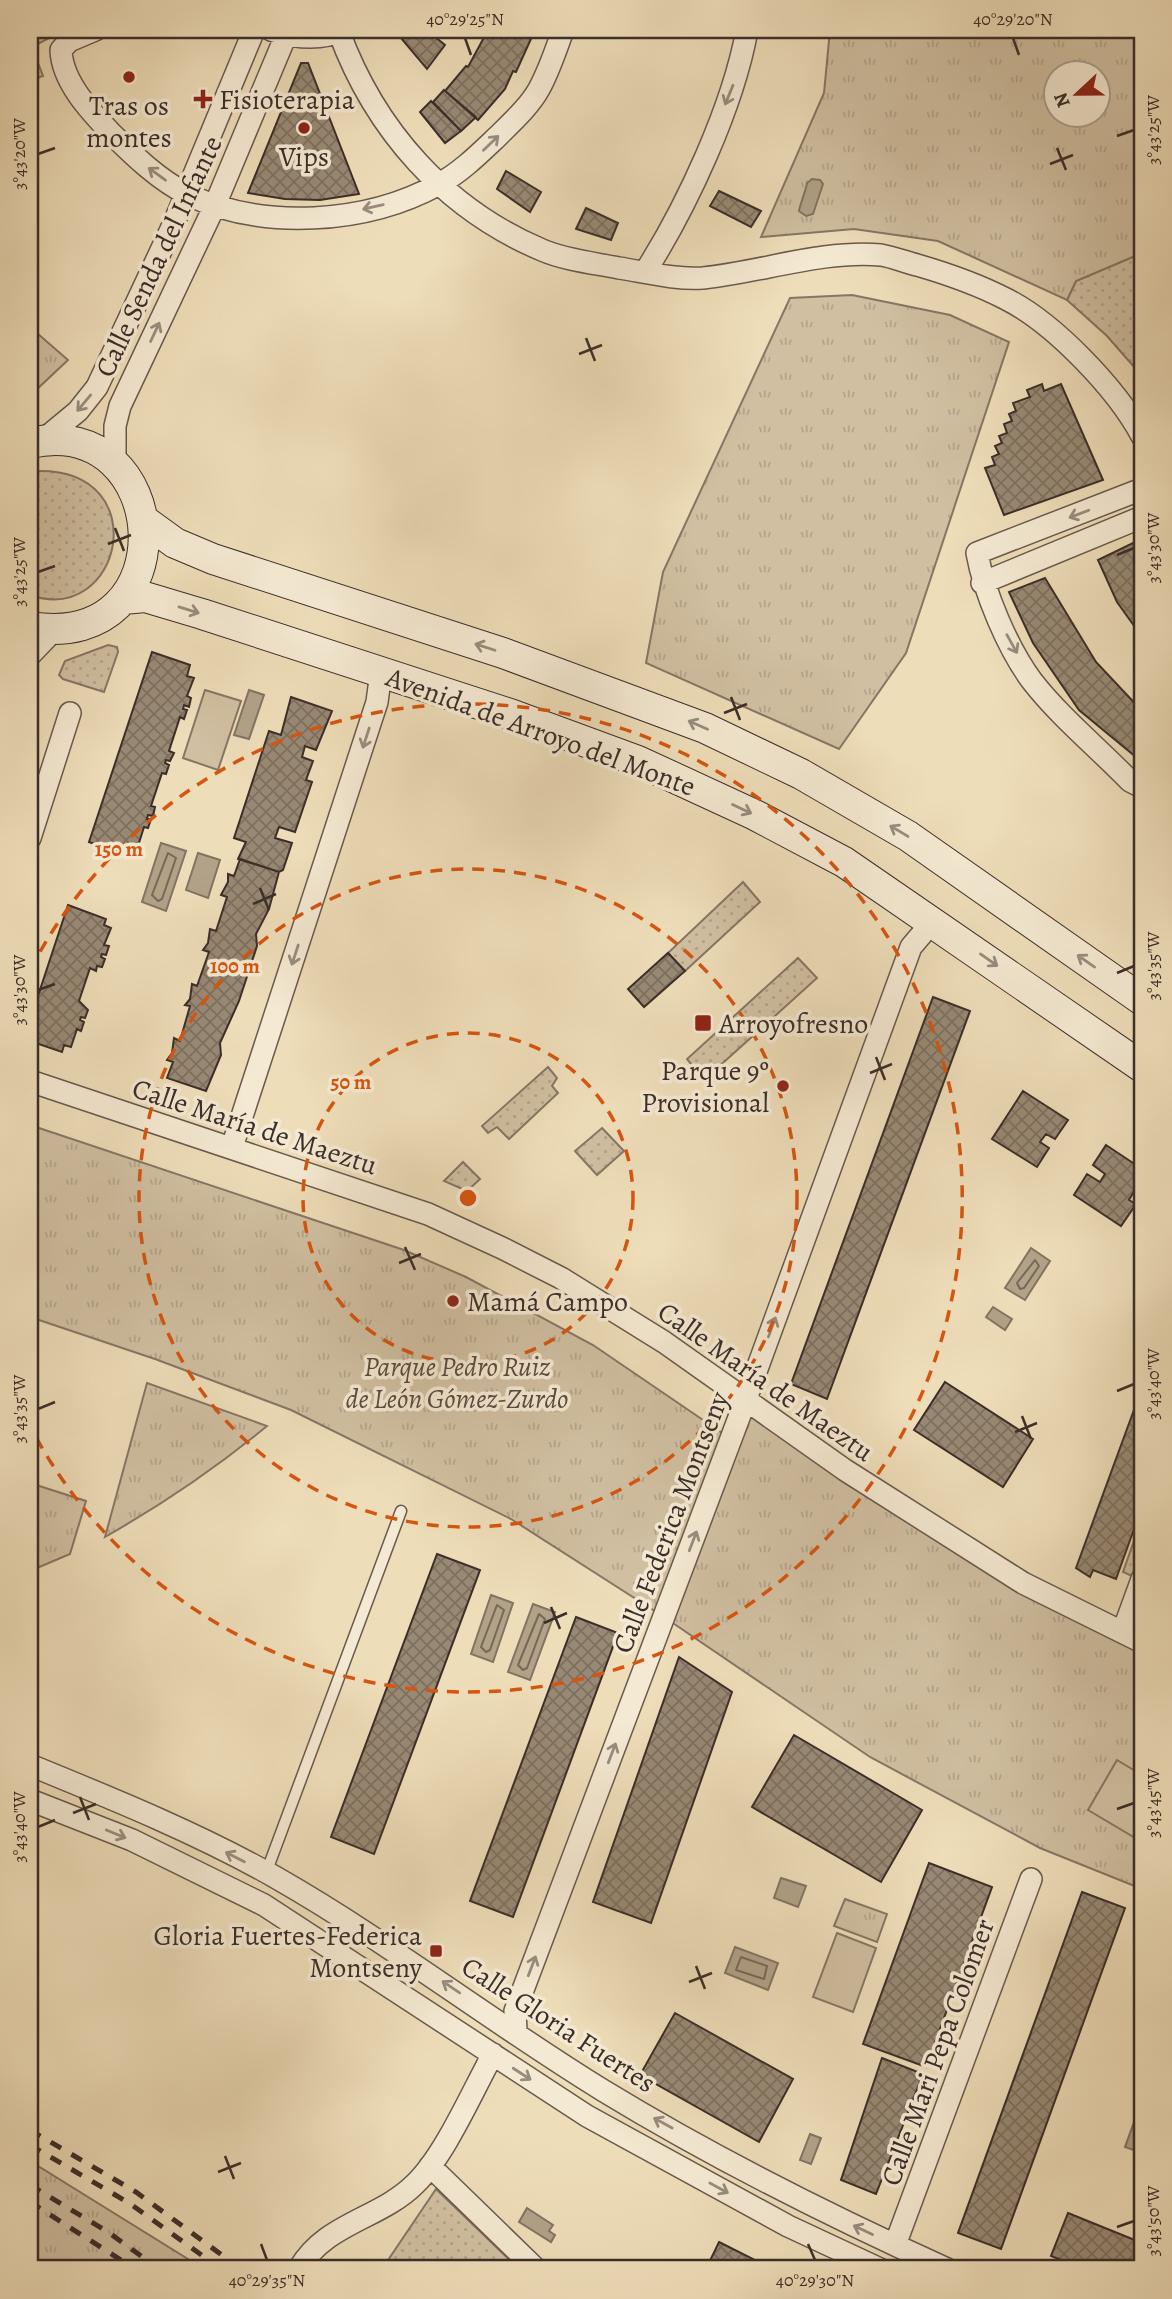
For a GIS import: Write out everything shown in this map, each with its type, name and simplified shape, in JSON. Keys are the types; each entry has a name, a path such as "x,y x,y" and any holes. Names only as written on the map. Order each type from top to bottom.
{"street":[{"path":"95,30 69,41 61,50 62,63 69,79 102,124 151,170 186,194 215,205 254,216 323,219 395,202 438,185 480,154 538,91 563,30"},
{"name":"Calle Senda del Infante","path":"36,442 70,419 97,387 186,194 254,30"},
{"path":"645,272 702,161 740,70 747,30"},
{"path":"279,32 312,37 341,31 370,101 404,147 438,185 492,225 544,251 645,272 700,278 838,256 882,255 949,274 1009,300 1042,325 1104,380 1142,436"},
{"name":"Calle Senda del Infante","path":"116,465 115,426 120,406 215,205 279,32"},
{"path":"30,655 41,629 106,614 123,599 138,576 146,550 146,522 135,491 116,465 94,450 69,442 36,442"},
{"path":"1142,489 977,553 982,583 1031,680 1130,781 1142,787"},
{"name":"Avenida de Arroyo del Monte","path":"146,522 174,543 213,559 503,653 670,713 801,774 908,836 1142,1000"},
{"path":"982,583 1140,524"},
{"name":"Avenida de Arroyo del Monte","path":"123,599 153,599 513,715 638,761 755,815 844,862 1142,1066"},
{"path":"232,1147 374,712 381,672"},
{"path":"30,838 70,713"},
{"name":"Calle Federica Montseny","path":"516,2031 515,2011 746,1399 911,947 933,921"},
{"name":"Calle María de Maeztu","path":"30,1081 428,1214 502,1248 604,1304 746,1399 845,1471 1023,1583 1133,1637"},
{"path":"1133,1637 1142,1579"},
{"name":"Calle Gloria Fuertes","path":"30,1765 143,1811 266,1872 431,1974 616,2097 798,2199 947,2269"},
{"name":"Calle Gloria Fuertes","path":"30,1800 132,1840 264,1905 587,2116 788,2226 880,2269"},
{"name":"Calle Mari Pepa Colomer","path":"895,2245 1031,1879"},
{"path":"299,2269 307,2256 331,2234 392,2203 415,2185 430,2166 493,2054"},
{"path":"430,2166 536,2269"}],"lane":[{"path":"266,1872 401,1511"}],"green space":[{"path":"30,30 64,30 32,47 43,76 30,81"},
{"path":"830,30 1142,30 1142,253 1076,281 1067,300 938,241 854,229 761,237 824,93"},
{"path":"1142,253 1142,376 1107,336 1067,300 1076,281"},
{"path":"852,295 950,315 1009,342 906,653 839,749 646,663 663,572 790,298"},
{"path":"30,327 68,360 36,390 30,392"},
{"path":"39,471 76,477 100,494 112,518 113,545 104,570 87,589 62,599 30,595 30,475"},
{"path":"108,645 117,647 118,652 104,692 63,679 59,675 65,661"},
{"path":"205,690 241,701 218,770 183,758"},
{"path":"743,882 760,902 685,971 668,953"},
{"path":"798,958 817,978 704,1080 687,1059"},
{"path":"548,1067 557,1078 552,1086 558,1093 509,1139 497,1127 488,1133 482,1126"},
{"name":"Parque Pedro Ruiz de León Gómez-Zurdo","path":"30,1125 404,1250 466,1277 593,1345 731,1439 746,1399 845,1470 1142,1643 1142,1889 1040,1848 870,1757 664,1617 511,1519 291,1410 155,1359 30,1317"},
{"path":"602,1128 624,1151 597,1175 575,1151"},
{"path":"463,1162 480,1179 467,1191 444,1181"},
{"path":"147,1383 267,1426 189,1485 105,1537"},
{"path":"30,1483 86,1501 70,1554 30,1571"},
{"path":"1142,1518 1142,1547 1132,1576 1123,1572"},
{"path":"1117,1760 1142,1775 1142,1842 1088,1810"},
{"path":"845,1899 887,1914 877,1942 834,1926"},
{"path":"837,1933 876,1948 853,2012 813,1997"},
{"path":"30,2161 204,2269 30,2269"},
{"path":"436,2189 519,2269 382,2269"}],"water":[{"path":"812,179 820,180 823,184 813,214 806,216 799,211 807,183"},
{"path":"249,690 264,695 249,739 234,735"},
{"path":"161,843 186,851 166,911 142,902"},
{"path":"198,853 220,860 208,898 186,890"},
{"path":"1031,1248 1050,1261 1025,1300 1005,1288"},
{"path":"993,1307 1012,1319 1005,1330 986,1317"},
{"path":"491,1595 513,1603 493,1662 471,1654"},
{"path":"533,1604 555,1612 530,1680 508,1672"},
{"path":"781,1878 806,1886 798,1907 774,1898"},
{"path":"735,1947 778,1963 768,1990 725,1973"},
{"path":"1137,2114 1142,2115 1142,2153 1125,2147"},
{"path":"810,2134 821,2138 811,2164 800,2160"},
{"path":"527,2208 553,2225 549,2231 555,2235 551,2242 519,2222"}],"building":[{"path":"432,30 430,33 445,45 427,69 395,31"},
{"path":"488,30 535,30 516,72 513,71 505,89 478,120 445,91 466,66 468,67"},
{"name":"Vips","path":"301,63 308,63 359,194 320,200 285,199 248,193"},
{"path":"444,90 476,117 461,131 433,102"},
{"path":"431,101 461,131 445,143 420,112"},
{"path":"506,171 541,192 530,212 497,189"},
{"path":"719,191 761,211 751,227 710,206"},
{"path":"586,208 618,223 611,240 576,229"},
{"path":"1042,384 1044,391 1061,384 1103,480 1004,515 985,468 995,465 992,457 999,454 995,446 1002,443 999,436 1007,433 1004,424 1012,421 1009,414 1016,411 1013,403 1030,397 1027,390"},
{"path":"1135,542 1142,554 1142,637 1117,602 1098,560"},
{"path":"1045,578 1096,662 1142,711 1142,762 1079,710 1033,643 1009,592"},
{"path":"152,652 190,665 187,676 194,678 187,696 191,698 189,707 184,705 183,709 187,710 184,719 180,717 169,751 174,753 170,761 166,760 165,763 169,765 166,774 162,773 151,806 155,807 153,816 148,815 147,819 151,819 148,828 144,827 138,846 132,844 128,855 89,842"},
{"path":"291,697 332,711 316,750 305,746 302,757 313,761 306,780 312,782 295,832 279,827 275,838 292,843 283,870 279,872 238,859 246,842 234,838 269,731 281,735"},
{"path":"240,859 279,872 269,909 256,934 257,946 239,1001 220,1043 221,1055 206,1091 167,1078 173,1062 167,1060 172,1053 174,1038 180,1041 190,1006 185,1005 190,999 192,984 197,986 209,952 203,950 208,943 210,929 216,931 227,897 221,895 228,882 228,874 234,876"},
{"path":"68,905 106,919 104,925 111,928 104,945 109,946 106,955 102,954 101,957 105,959 102,967 97,966 96,971 90,968 79,1001 88,1010 85,1018 81,1017 80,1020 84,1022 81,1031 77,1029 71,1047 64,1045 62,1052 30,1041 30,1020"},
{"name":"Arroyofresno","path":"668,953 685,971 644,1007 628,989"},
{"path":"933,997 970,1011 827,1399 791,1384"},
{"path":"1023,1091 1068,1120 1055,1139 1046,1134 1040,1142 1049,1148 1037,1167 992,1139"},
{"path":"1106,1145 1142,1169 1142,1193 1139,1198 1133,1193 1129,1200 1136,1204 1121,1226 1074,1195 1087,1174 1100,1182 1105,1174 1093,1165"},
{"path":"945,1382 1033,1439 1003,1487 914,1430"},
{"path":"1142,1388 1142,1507 1116,1579 1093,1570 1090,1577 1076,1568"},
{"path":"437,1554 480,1570 374,1854 331,1837"},
{"path":"576,1617 618,1633 513,1917 470,1901"},
{"path":"679,1657 732,1692 651,1923 593,1902"},
{"path":"794,1735 922,1810 881,1882 752,1807"},
{"path":"929,1863 992,1887 926,2067 863,2044"},
{"path":"1082,1892 1125,1908 1001,2249 958,2233"},
{"path":"675,2013 793,2079 759,2142 640,2075"},
{"path":"882,2058 923,2074 876,2194 841,2180"},
{"path":"1068,2213 1142,2243 1142,2269 1084,2269 1051,2256"},
{"path":"719,2242 773,2269 706,2269"}],"railway":[{"path":"30,2130 136,2192 241,2269"},
{"path":"30,2145 129,2203 221,2269"},
{"path":"30,2185 108,2232 159,2269"},
{"path":"30,2202 135,2269"}],"place":[{"name":"Tras os montes","path":"129,77"},
{"name":"Fisioterapia","path":"203,99"},
{"name":"Vips","path":"304,128"},
{"name":"Arroyofresno","path":"703,1023"},
{"name":"Parque 9º Provisional","path":"783,1086"},
{"name":"Mamá Campo","path":"453,1301"},
{"name":"Gloria Fuertes-Federica Montseny","path":"436,1951"}]}
